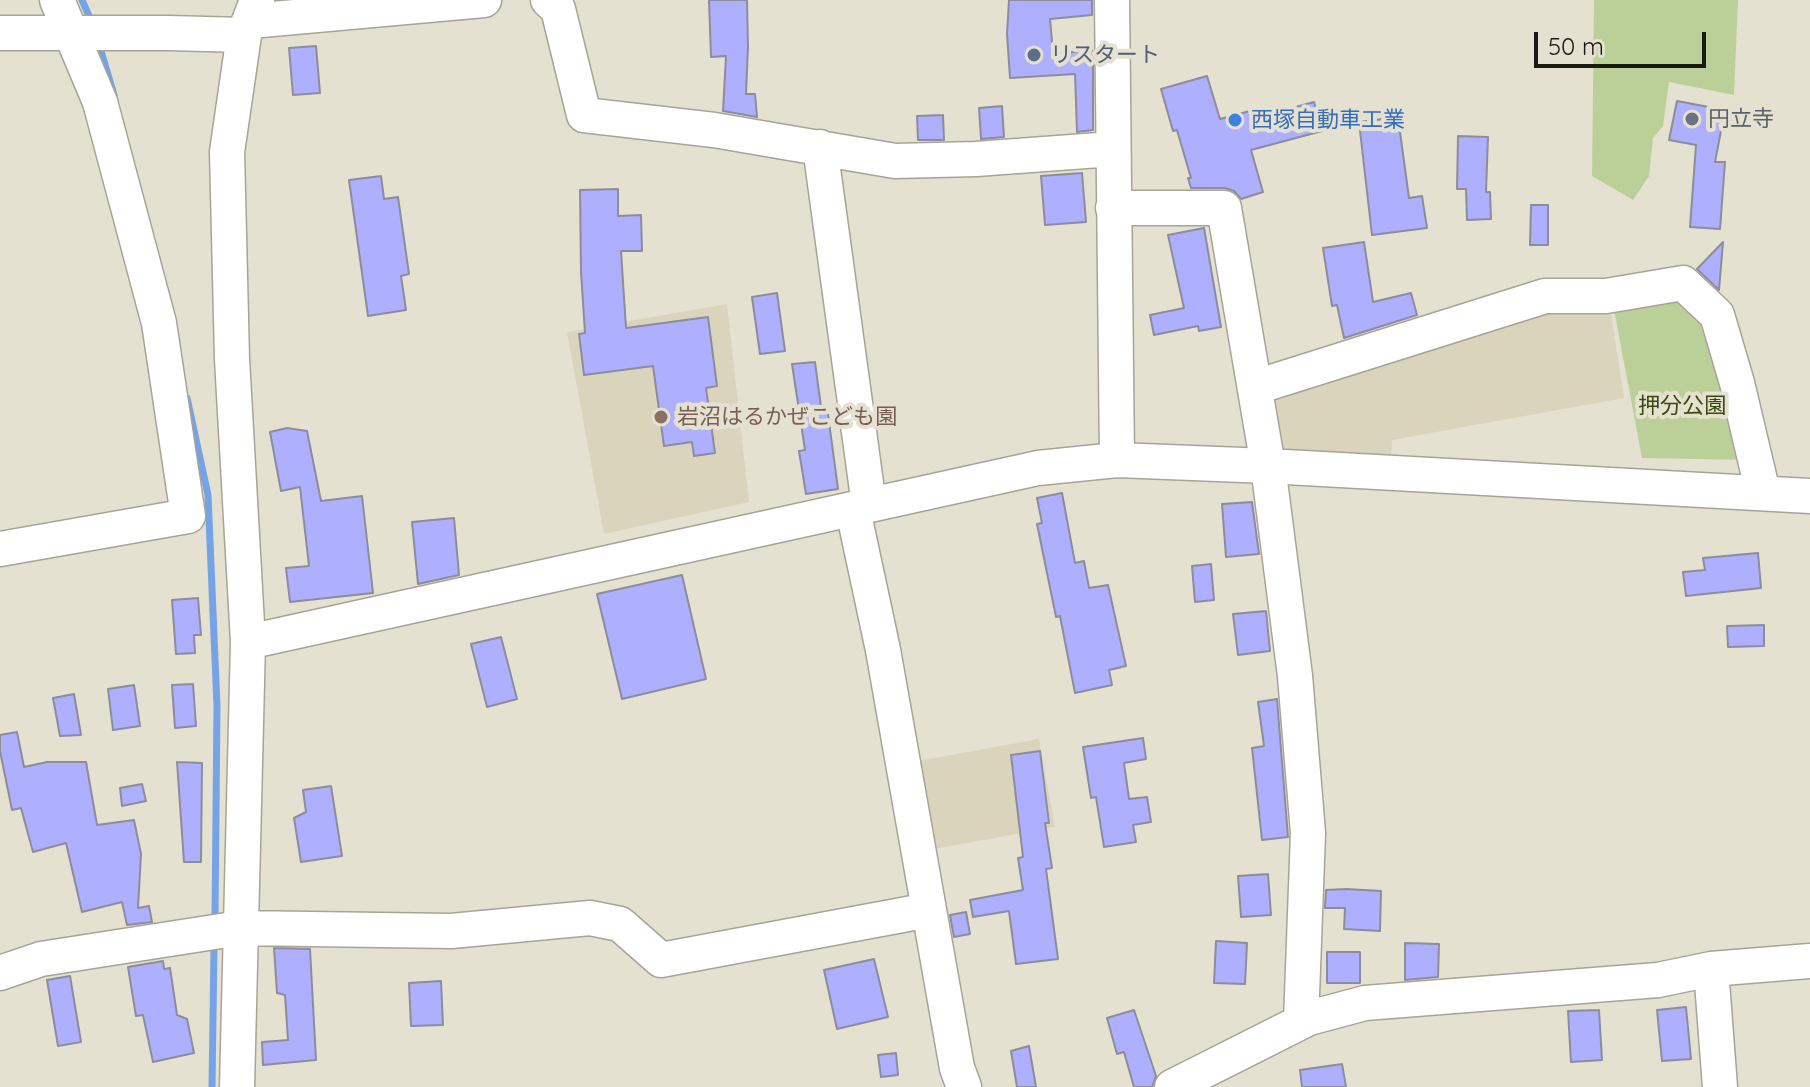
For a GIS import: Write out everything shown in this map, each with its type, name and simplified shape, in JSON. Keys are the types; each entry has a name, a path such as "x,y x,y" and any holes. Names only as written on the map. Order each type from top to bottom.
{"street":[{"path":"0,549 188,516 159,323 100,102 57,0"},
{"path":"0,33 72,33 484,0"},
{"path":"548,0 558,9 584,115 714,130 895,161 976,159 1113,149"},
{"path":"1112,0 1117,460"},
{"path":"237,1087 248,642 232,359 227,152 250,19"},
{"path":"820,147 861,508 957,1068 964,1087"},
{"path":"1113,208 1224,208 1268,466 1295,676 1308,833 1301,1022"},
{"path":"1256,387 1545,296 1606,296 1683,283 1717,315 1763,493"},
{"path":"248,642 1038,468 1117,460 1810,496"},
{"path":"0,973 41,959 240,928 451,931 590,918 620,924 661,960 929,910"},
{"path":"1172,1087 1301,1022 1365,1003 1658,980 1711,969 1810,961"},
{"path":"1711,969 1720,1087"}],"shaded area":[{"name":"岩沼はるかぜこども園","path":"727,304 749,502 604,534 567,332"},
{"path":"1557,305 1610,307 1624,398 1392,440 1391,460 1276,453 1267,398"},
{"path":"1039,739 1055,827 934,849 918,761"}],"green space":[{"path":"1594,0 1738,0 1734,95 1669,82 1663,126 1653,138 1649,176 1633,200 1592,176"},
{"name":"押分公園","path":"1686,292 1707,317 1748,460 1642,458 1613,304"}],"building":[{"path":"709,0 747,0 746,94 755,94 757,117 723,111 726,56 711,57"},
{"path":"1009,0 1092,0 1092,15 1050,19 1053,53 1093,51 1093,130 1077,132 1075,74 1010,78 1007,34"},
{"path":"316,46 320,93 293,95 289,48"},
{"path":"1207,76 1220,119 1261,108 1263,116 1314,102 1322,131 1251,150 1263,192 1241,199 1234,191 1225,188 1191,188 1177,130 1173,131 1161,89"},
{"path":"1677,101 1725,110 1715,162 1725,162 1720,229 1690,227 1696,145 1669,140"},
{"path":"1002,106 1004,137 981,139 979,108"},
{"path":"943,115 944,140 918,140 917,116"},
{"path":"1398,117 1409,198 1422,196 1427,228 1372,235 1359,122"},
{"path":"1458,136 1488,137 1486,192 1490,192 1491,219 1467,220 1466,189 1457,189"},
{"path":"1082,173 1086,222 1045,225 1041,176"},
{"path":"381,176 384,199 398,197 409,274 401,276 406,310 368,316 349,180"},
{"path":"618,189 618,216 641,215 642,251 621,251 626,328 708,317 717,386 706,388 715,453 694,456 692,442 664,446 653,366 584,375 579,334 585,333 580,190"},
{"path":"1531,205 1548,205 1548,245 1530,245"},
{"path":"1204,228 1221,327 1199,331 1198,326 1154,335 1150,315 1184,308 1168,235"},
{"path":"1364,242 1373,302 1411,293 1417,315 1344,338 1337,305 1332,306 1323,248"},
{"path":"1723,242 1719,290 1697,269"},
{"path":"777,293 785,351 760,354 752,297"},
{"path":"815,362 821,407 827,407 838,489 806,494 799,451 805,450 792,364"},
{"path":"287,428 307,431 321,501 362,496 373,593 290,602 286,568 309,566 300,487 281,491 270,432"},
{"path":"1062,493 1075,563 1084,561 1089,588 1108,585 1126,666 1109,670 1112,685 1075,693 1037,524 1042,523 1037,498"},
{"path":"1252,502 1259,554 1226,557 1222,504"},
{"path":"454,518 459,575 418,584 412,522"},
{"path":"1758,553 1761,588 1686,596 1683,572 1705,570 1703,558"},
{"path":"1211,564 1214,600 1195,602 1192,566"},
{"path":"682,575 706,679 622,699 597,594"},
{"path":"198,598 201,635 194,635 195,653 176,654 172,600"},
{"path":"1266,611 1270,651 1238,655 1233,614"},
{"path":"1764,625 1764,646 1728,647 1727,626"},
{"path":"501,637 517,699 487,707 471,644"},
{"path":"193,684 196,726 175,728 172,685"},
{"path":"134,685 140,726 113,730 108,689"},
{"path":"74,694 81,735 60,736 53,698"},
{"path":"1277,699 1288,837 1262,840 1252,748 1264,746 1258,702"},
{"path":"17,732 24,767 47,762 86,762 97,825 134,820 141,854 138,908 149,906 152,922 127,925 122,902 82,912 66,843 33,852 21,808 12,810 0,751 0,735"},
{"path":"1143,738 1146,759 1124,763 1129,799 1147,797 1151,822 1133,825 1136,842 1104,847 1096,797 1091,798 1083,747"},
{"path":"1040,751 1052,868 1046,869 1058,959 1016,964 1009,911 973,917 970,900 1023,890 1018,858 1023,857 1011,755"},
{"path":"177,762 202,763 201,862 184,862"},
{"path":"142,784 146,801 122,806 120,788"},
{"path":"331,786 342,856 301,862 294,818 306,812 303,790"},
{"path":"1268,874 1271,915 1241,917 1238,876"},
{"path":"1326,890 1381,891 1380,931 1344,929 1345,908 1325,908"},
{"path":"966,912 970,934 954,937 950,915"},
{"path":"1216,941 1247,943 1245,984 1214,983"},
{"path":"1405,943 1439,944 1438,977 1405,980"},
{"path":"274,948 310,949 316,1060 263,1065 262,1042 288,1040 285,995 277,993"},
{"path":"1327,952 1360,952 1360,983 1327,983"},
{"path":"874,959 888,1017 837,1029 824,970"},
{"path":"163,961 164,969 170,968 177,1015 187,1019 194,1053 153,1062 143,1015 136,1016 128,967"},
{"path":"70,976 81,1042 58,1046 47,980"},
{"path":"441,981 443,1025 411,1026 409,983"},
{"path":"1686,1007 1691,1059 1662,1061 1657,1010"},
{"path":"1134,1010 1156,1076 1152,1087 1134,1087 1124,1052 1117,1054 1107,1018"},
{"path":"1599,1010 1602,1060 1571,1062 1568,1011"},
{"path":"1029,1046 1036,1087 1017,1087 1011,1051"},
{"path":"896,1053 898,1075 881,1077 878,1055"},
{"path":"1342,1064 1346,1087 1302,1087 1300,1070"}],"waterway":[{"path":"82,0 89,16"},
{"path":"101,51 114,95"},
{"path":"187,398 208,495 217,706 215,917"},
{"path":"212,1087 214,948"}],"place":[{"name":"リスタート","path":"1034,55"},
{"name":"円立寺","path":"1692,119"},
{"name":"西塚自動車工業","path":"1235,120"},
{"name":"岩沼はるかぜこども園","path":"661,417"}]}
